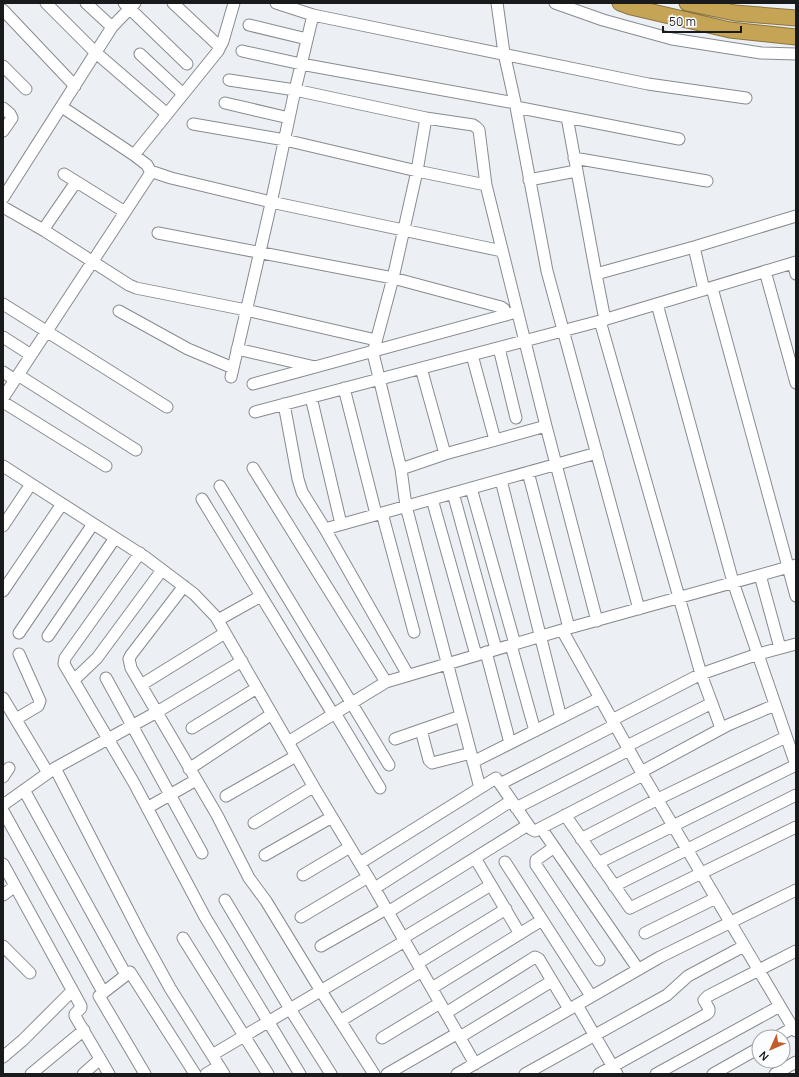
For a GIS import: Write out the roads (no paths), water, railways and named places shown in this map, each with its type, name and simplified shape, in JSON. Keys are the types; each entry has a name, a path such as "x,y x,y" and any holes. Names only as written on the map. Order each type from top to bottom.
{"highway":[{"path":"620,3 631,7 730,30 796,37"},
{"path":"687,3 735,13 796,18"}],"street":[{"path":"46,3 95,52 167,114"},
{"path":"86,3 112,27"},
{"path":"172,3 220,47"},
{"path":"134,155 220,47 234,3"},
{"path":"276,3 313,15 504,53 648,84 746,98"},
{"path":"497,3 504,53 516,105 547,271 639,609"},
{"path":"555,3 604,20 672,39 761,53 796,54"},
{"path":"3,198 62,107 95,52 129,5 187,64"},
{"path":"3,10 75,86"},
{"path":"119,311 232,373 313,15"},
{"path":"249,25 307,39"},
{"path":"242,51 679,139"},
{"path":"140,54 183,94"},
{"path":"3,66 26,89"},
{"path":"229,80 295,90 476,127 480,135 486,185 502,251 597,620"},
{"path":"225,103 289,118"},
{"path":"3,398 148,178 150,171 147,165 134,155 62,107"},
{"path":"3,108 12,118 3,131"},
{"path":"566,117 596,274 602,321 678,598 701,674 721,728"},
{"path":"426,118 417,171 404,230 373,353 401,469 406,506 480,788"},
{"path":"193,124 285,140 417,171 486,185"},
{"path":"574,158 707,181"},
{"path":"150,171 171,178 271,202 502,251"},
{"path":"529,180 576,171"},
{"path":"64,174 125,212"},
{"path":"43,230 76,182"},
{"path":"3,207 136,288 246,310 376,340"},
{"path":"596,274 694,247 796,216"},
{"path":"158,233 393,278 501,307 504,309 506,315"},
{"path":"694,247 792,566 796,596"},
{"path":"255,412 602,321 794,262 796,274"},
{"path":"765,272 796,383"},
{"path":"3,304 167,407"},
{"path":"598,862 796,765 734,582 657,304"},
{"path":"253,384 373,353 518,312"},
{"path":"3,336 31,355"},
{"path":"499,348 516,418"},
{"path":"237,350 318,367"},
{"path":"472,355 495,440"},
{"path":"421,368 445,454"},
{"path":"3,372 16,377 136,450"},
{"path":"344,388 414,632"},
{"path":"310,397 341,524"},
{"path":"3,402 106,466"},
{"path":"284,404 299,486 408,675"},
{"path":"401,469 445,454 546,426"},
{"path":"325,529 597,453"},
{"path":"3,466 140,553 194,594 218,620 313,787 375,888 475,1064"},
{"path":"253,468 386,682"},
{"path":"528,472 566,629 600,698 642,773 790,1023 795,1028"},
{"path":"501,480 561,718"},
{"path":"3,526 31,484"},
{"path":"220,486 389,765"},
{"path":"471,488 535,731"},
{"path":"453,493 486,652 510,743"},
{"path":"202,499 380,788"},
{"path":"432,499 486,652"},
{"path":"3,591 62,504"},
{"path":"20,633 93,524"},
{"path":"48,636 115,538"},
{"path":"140,553 65,658 64,664 148,808 205,917 300,1074"},
{"path":"288,742 386,682 540,636 792,566"},
{"path":"74,680 97,658 162,570"},
{"path":"760,575 780,648"},
{"path":"184,586 129,659 131,668 217,815 249,878 266,901 374,1074"},
{"path":"218,620 261,596"},
{"path":"141,685 226,633"},
{"path":"500,784 614,723 701,674 758,654 796,644"},
{"path":"16,719 38,706 40,701 19,654"},
{"path":"3,805 51,771 157,712 242,661"},
{"path":"106,678 202,853"},
{"path":"192,728 257,688"},
{"path":"3,698 51,771 170,988 222,1070 206,1074"},
{"path":"421,730 429,760 432,763 472,757 510,743 600,698"},
{"path":"375,888 514,804 628,748 712,703"},
{"path":"360,863 496,778 528,825 535,831 721,728 775,705"},
{"path":"189,769 272,714"},
{"path":"395,739 461,716"},
{"path":"581,839 658,799 786,737"},
{"path":"226,796 296,756"},
{"path":"148,808 196,780"},
{"path":"254,824 313,787"},
{"path":"24,790 126,975"},
{"path":"614,886 687,848 796,795"},
{"path":"3,811 103,992"},
{"path":"565,815 628,907 632,908 796,827"},
{"path":"265,855 332,817"},
{"path":"321,946 387,910 528,825"},
{"path":"541,828 638,969"},
{"path":"304,875 350,847"},
{"path":"554,848 536,860 536,865 599,960"},
{"path":"475,858 520,934"},
{"path":"505,862 591,996"},
{"path":"3,864 81,1007 75,1016 109,1074"},
{"path":"301,917 368,877"},
{"path":"212,1055 321,991 491,885"},
{"path":"3,895 15,886"},
{"path":"457,1074 660,957 796,890"},
{"path":"645,933 716,898"},
{"path":"225,900 290,1009 332,1074"},
{"path":"340,1021 506,909"},
{"path":"432,988 542,920"},
{"path":"183,938 268,1074"},
{"path":"3,946 30,973"},
{"path":"525,1074 667,995 688,976 744,946"},
{"path":"599,1074 615,1070 707,1014 709,1009 705,1002 706,998 796,950"},
{"path":"446,1013 536,958 539,959 552,981 595,1036 615,1070"},
{"path":"145,1074 99,997 103,992 130,972 195,1074"},
{"path":"387,1074 459,1035 552,981"},
{"path":"3,1057 23,1040 72,991"},
{"path":"382,1038 440,1003"},
{"path":"656,1074 780,1006"},
{"path":"30,1074 84,1030"},
{"path":"713,1074 751,1053"},
{"path":"83,1074 100,1059"},
{"path":"775,1074 796,1062"}]}
